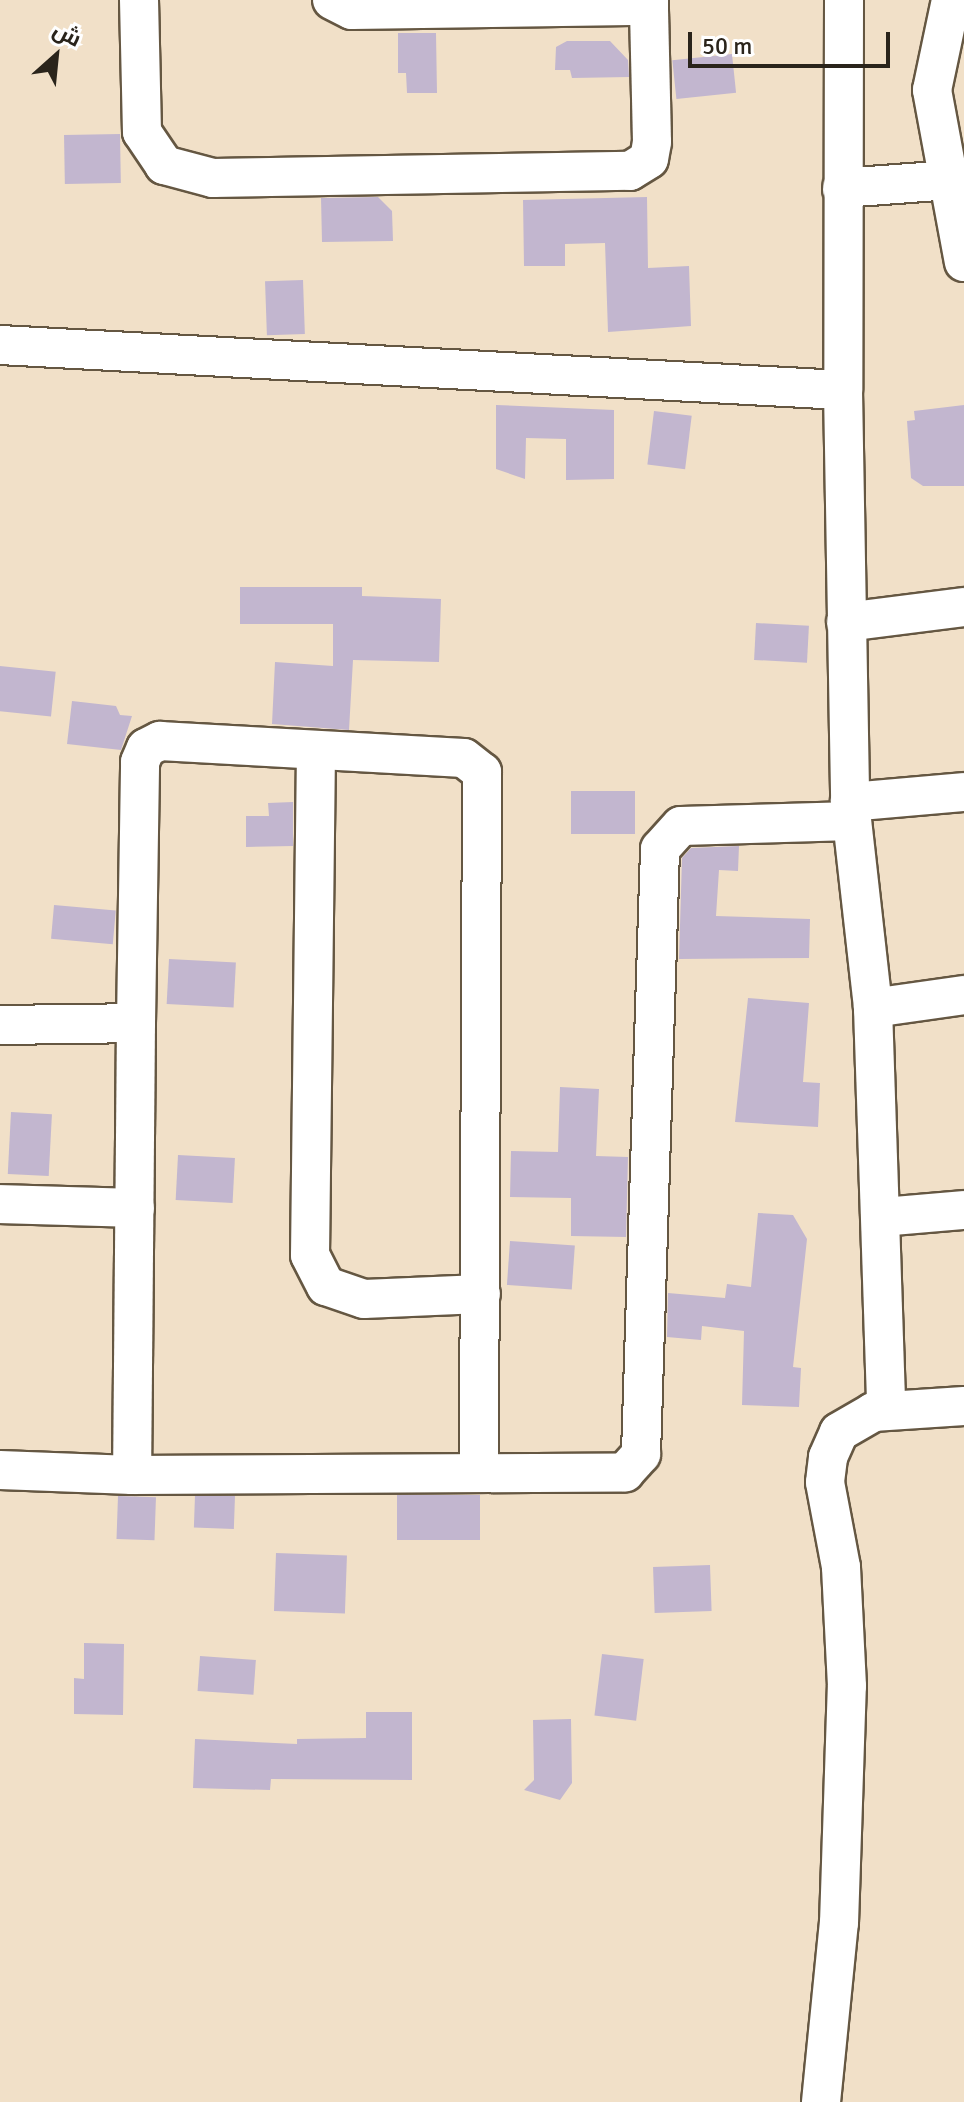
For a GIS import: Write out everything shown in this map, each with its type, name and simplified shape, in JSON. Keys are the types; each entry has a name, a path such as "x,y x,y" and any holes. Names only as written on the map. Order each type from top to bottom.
{"street":[{"path":"139,0 142,132 164,165 213,178 630,171 649,159 652,142 649,3 352,10 332,0"},
{"path":"844,0 843,390 851,811 873,1008 886,1409"},
{"path":"951,0 932,90 955,180 964,262"},
{"path":"842,188 955,180"},
{"path":"0,345 843,390"},
{"path":"846,622 964,607"},
{"path":"132,1475 140,762 146,748 160,741 464,758 482,772 479,1473"},
{"path":"316,750 310,1255 326,1286 364,1299 481,1294"},
{"path":"0,1470 132,1475 625,1472 641,1454 660,849 681,826 851,811 964,792"},
{"path":"873,1008 964,995"},
{"path":"0,1025 136,1023"},
{"path":"0,1204 135,1208"},
{"path":"882,1217 964,1210"},
{"path":"821,2102 839,1923 847,1686 841,1567 825,1482 839,1432 856,1419 886,1409 964,1406"}],"building":[{"path":"398,33 436,33 437,93 407,93 406,73 398,73"},
{"path":"567,41 610,41 628,60 629,77 572,78 570,70 555,70 556,47"},
{"path":"732,54 736,93 676,99 672,60"},
{"path":"120,134 121,183 65,184 64,135"},
{"path":"378,197 392,211 393,241 322,242 321,198"},
{"path":"647,197 648,268 689,266 691,326 608,332 605,243 565,244 565,266 524,266 523,200"},
{"path":"303,280 305,334 267,335 265,281"},
{"path":"496,405 614,410 614,479 566,480 566,439 526,438 525,479 496,469"},
{"path":"964,405 964,486 923,486 911,478 907,421 915,420 914,411"},
{"path":"654,411 692,416 685,469 647,465"},
{"path":"240,587 362,587 362,596 441,599 439,662 353,660 349,730 272,724 275,662 333,666 333,624 240,624"},
{"path":"756,623 809,626 807,663 754,660"},
{"path":"0,666 56,672 51,717 0,711"},
{"path":"72,701 116,706 120,715 132,716 121,750 67,744"},
{"path":"571,791 635,791 635,834 571,834"},
{"path":"293,802 293,846 246,847 246,816 269,816 268,803"},
{"path":"739,846 738,871 719,870 716,916 810,919 809,958 679,959 682,858 691,848"},
{"path":"54,905 116,910 113,944 51,939"},
{"path":"169,959 236,963 234,1007 167,1004"},
{"path":"748,998 809,1003 803,1082 820,1083 818,1127 735,1122"},
{"path":"560,1087 599,1089 596,1156 628,1157 626,1237 571,1236 571,1198 510,1197 511,1151 558,1152"},
{"path":"11,1112 52,1114 49,1176 8,1174"},
{"path":"178,1155 235,1158 233,1203 176,1200"},
{"path":"758,1213 793,1215 807,1239 793,1367 801,1368 799,1407 742,1405 744,1331 702,1326 701,1340 667,1337 668,1293 725,1298 727,1284 751,1287"},
{"path":"510,1241 575,1246 572,1289 507,1285"},
{"path":"195,1495 235,1496 234,1529 194,1528"},
{"path":"397,1495 480,1495 480,1540 397,1540"},
{"path":"118,1496 156,1497 154,1540 116,1539"},
{"path":"276,1553 347,1555 345,1613 274,1611"},
{"path":"710,1565 712,1611 655,1613 653,1567"},
{"path":"84,1643 124,1644 123,1715 74,1714 74,1678 84,1679"},
{"path":"602,1654 644,1659 636,1721 594,1716"},
{"path":"200,1656 256,1660 253,1695 198,1691"},
{"path":"366,1712 412,1712 412,1780 271,1779 270,1790 193,1788 195,1739 297,1744 297,1739 366,1738"},
{"path":"571,1719 572,1783 560,1800 524,1790 534,1780 533,1720"}]}
